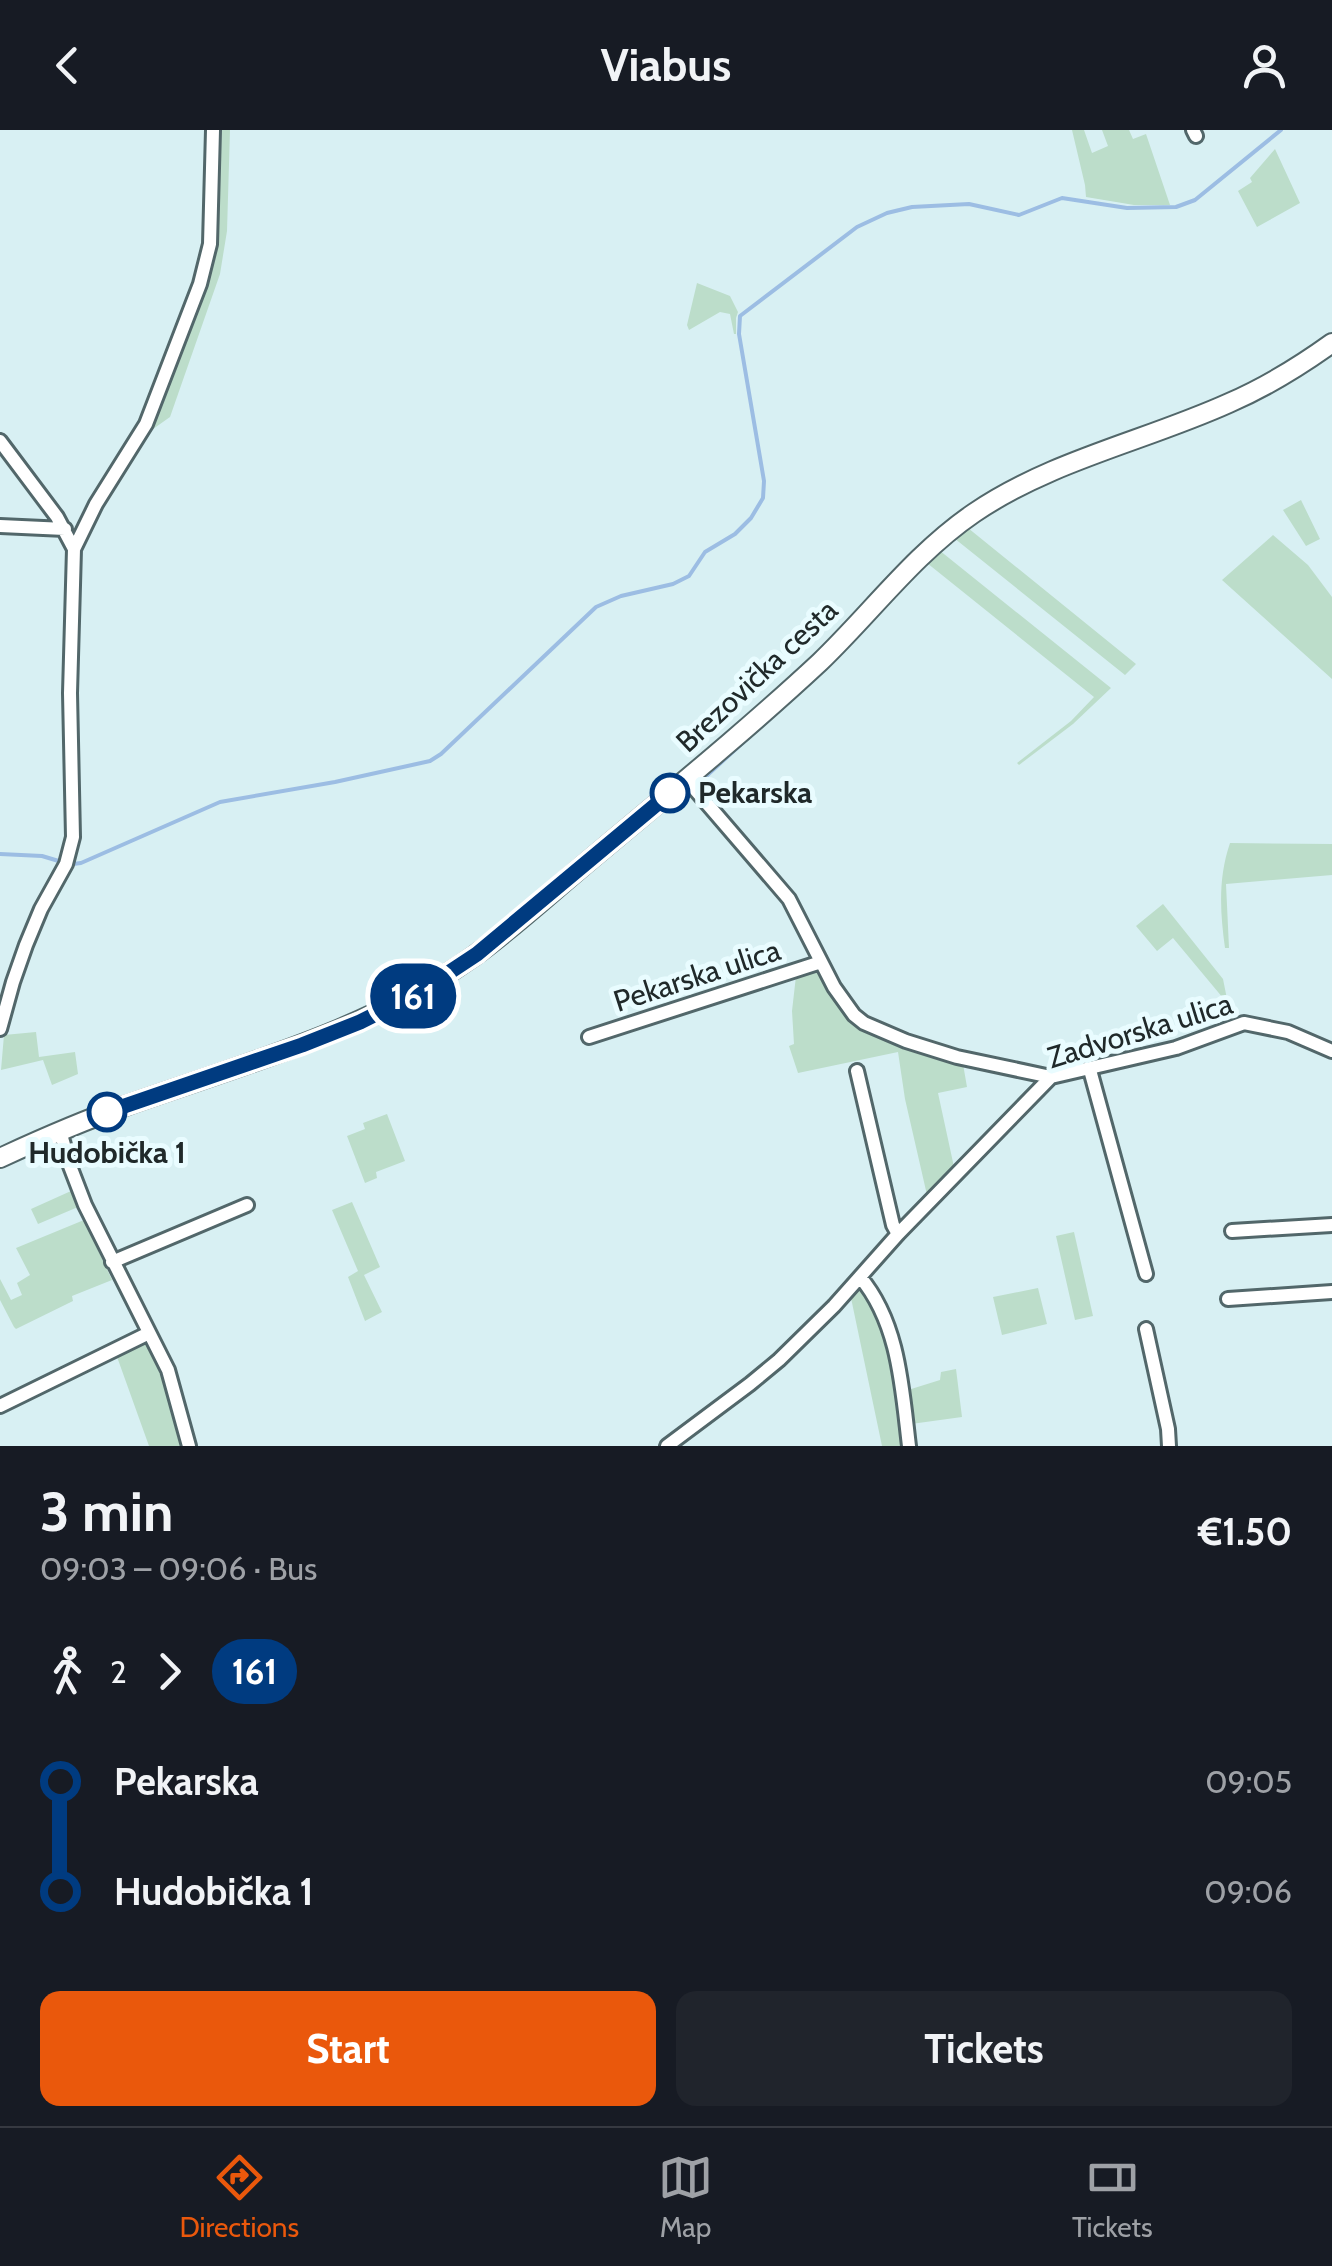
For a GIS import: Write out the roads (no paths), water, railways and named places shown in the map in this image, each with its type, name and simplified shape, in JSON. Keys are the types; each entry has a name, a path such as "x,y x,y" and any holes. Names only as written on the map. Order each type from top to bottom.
{"main road":[{"name":"Brezovička cesta","path":"0,1158 60,1130 302,1045 418,993 477,954 686,779 824,657 923,553 975,512 1059,468 1227,404 1277,379 1332,342"}],"street":[{"path":"0,1029 26,945 66,864 73,837 70,675 74,549 96,504 146,424 200,284 210,244 213,130"},
{"path":"0,442 65,528 74,549"},
{"path":"0,526 65,528"},
{"name":"Pekarska ulica","path":"686,779 789,900 847,1008 864,1023 957,1057 1051,1077"},
{"name":"Pekarska ulica","path":"589,1037 821,962"},
{"name":"Zadvorska ulica","path":"667,1446 780,1360 1051,1077 1176,1048 1244,1023 1288,1032 1332,1051"},
{"path":"1090,1070 1146,1274"},
{"path":"858,1071 898,1234"},
{"path":"60,1130 85,1204 168,1370 189,1446"},
{"path":"112,1262 247,1205"},
{"path":"1232,1232 1332,1225"},
{"path":"860,1277 879,1304 893,1343 909,1446"},
{"path":"1228,1299 1332,1292"},
{"path":"1146,1329 1169,1446"},
{"path":"0,1406 149,1333"}],"waterway":[{"path":"73,864 220,802 430,761 596,607 689,576 705,552 735,534 751,518 763,498 764,481 739,334 740,316 857,227 912,207 969,204 1019,215 1062,198 1127,208 1176,207 1195,200 1281,130"},
{"path":"706,788 702,780 748,738"},
{"path":"0,854 42,856 62,862"}],"place":[{"name":"Pekarska","path":"670,793"},
{"name":"Hudobička 1","path":"107,1112"}]}
